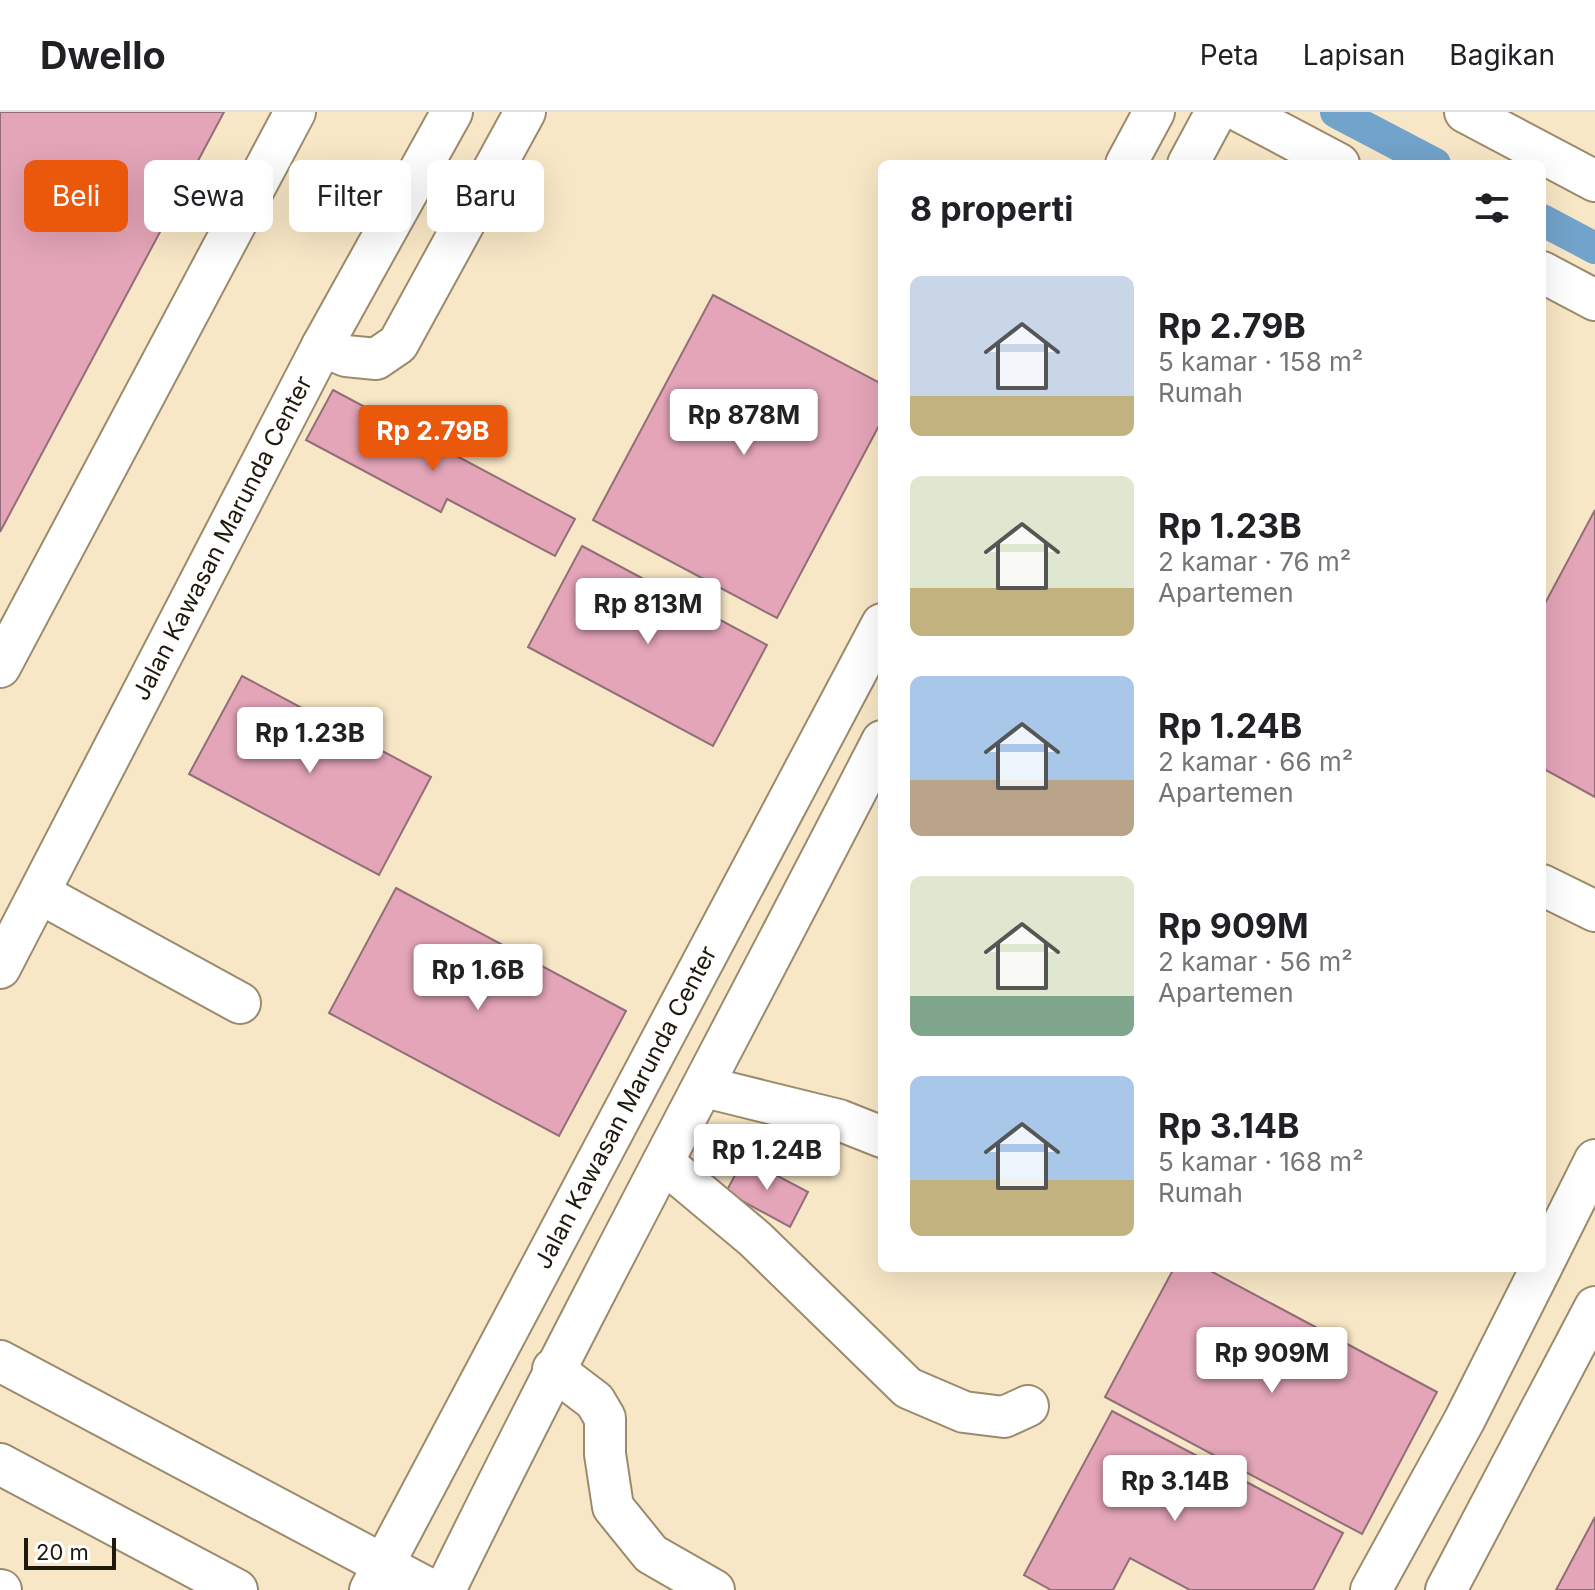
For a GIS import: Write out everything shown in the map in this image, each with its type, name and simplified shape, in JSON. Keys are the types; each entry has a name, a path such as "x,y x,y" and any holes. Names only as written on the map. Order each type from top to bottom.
{"lane":[{"path":"0,667 295,112"},
{"name":"Jalan Kawasan Marunda Center","path":"0,968 322,346 452,112"},
{"path":"322,346 346,356 376,359 398,344 525,112"},
{"path":"1128,160 1154,112"},
{"path":"1190,160 1216,112"},
{"path":"1241,112 1331,160"},
{"path":"1465,112 1595,181"},
{"path":"1546,274 1595,300"},
{"name":"Jalan Kawasan Marunda Center","path":"376,1578 878,632"},
{"path":"445,1590 553,1369 705,1087 878,749"},
{"path":"1546,887 1595,911"},
{"path":"41,894 240,1003"},
{"path":"705,1087 839,1120 878,1135"},
{"path":"1546,1257 1595,1160"},
{"path":"663,1162 755,1239 908,1388 977,1414 1004,1417 1028,1406"},
{"path":"1371,1590 1465,1419 1538,1272"},
{"path":"1446,1590 1595,1307"},
{"path":"0,1361 376,1578 431,1590"},
{"path":"553,1369 595,1401 605,1418 605,1454 613,1507 651,1554 714,1590"},
{"path":"1465,1419 1521,1447"},
{"path":"0,1464 193,1579 237,1590"}],"building":[{"path":"0,112 224,112 198,160 144,160 144,232 160,232 0,532"},
{"path":"713,295 878,382 878,428 777,618 593,520"},
{"path":"333,390 575,519 555,556 447,499 441,512 306,440"},
{"path":"1595,510 1595,797 1546,770 1546,602"},
{"path":"582,546 767,645 713,746 528,647"},
{"path":"242,676 431,777 379,875 189,774"},
{"path":"396,888 626,1011 559,1136 329,1013"},
{"path":"744,1158 808,1192 790,1227 726,1192"},
{"path":"1172,1272 1212,1272 1437,1392 1362,1534 1105,1397"},
{"path":"1112,1411 1343,1533 1313,1590 1190,1590 1130,1558 1113,1590 1051,1590 1024,1575"},
{"path":"1595,1517 1595,1590 1556,1590"}],"waterway":[{"path":"1336,112 1427,160"},
{"path":"1546,222 1595,248"}]}
